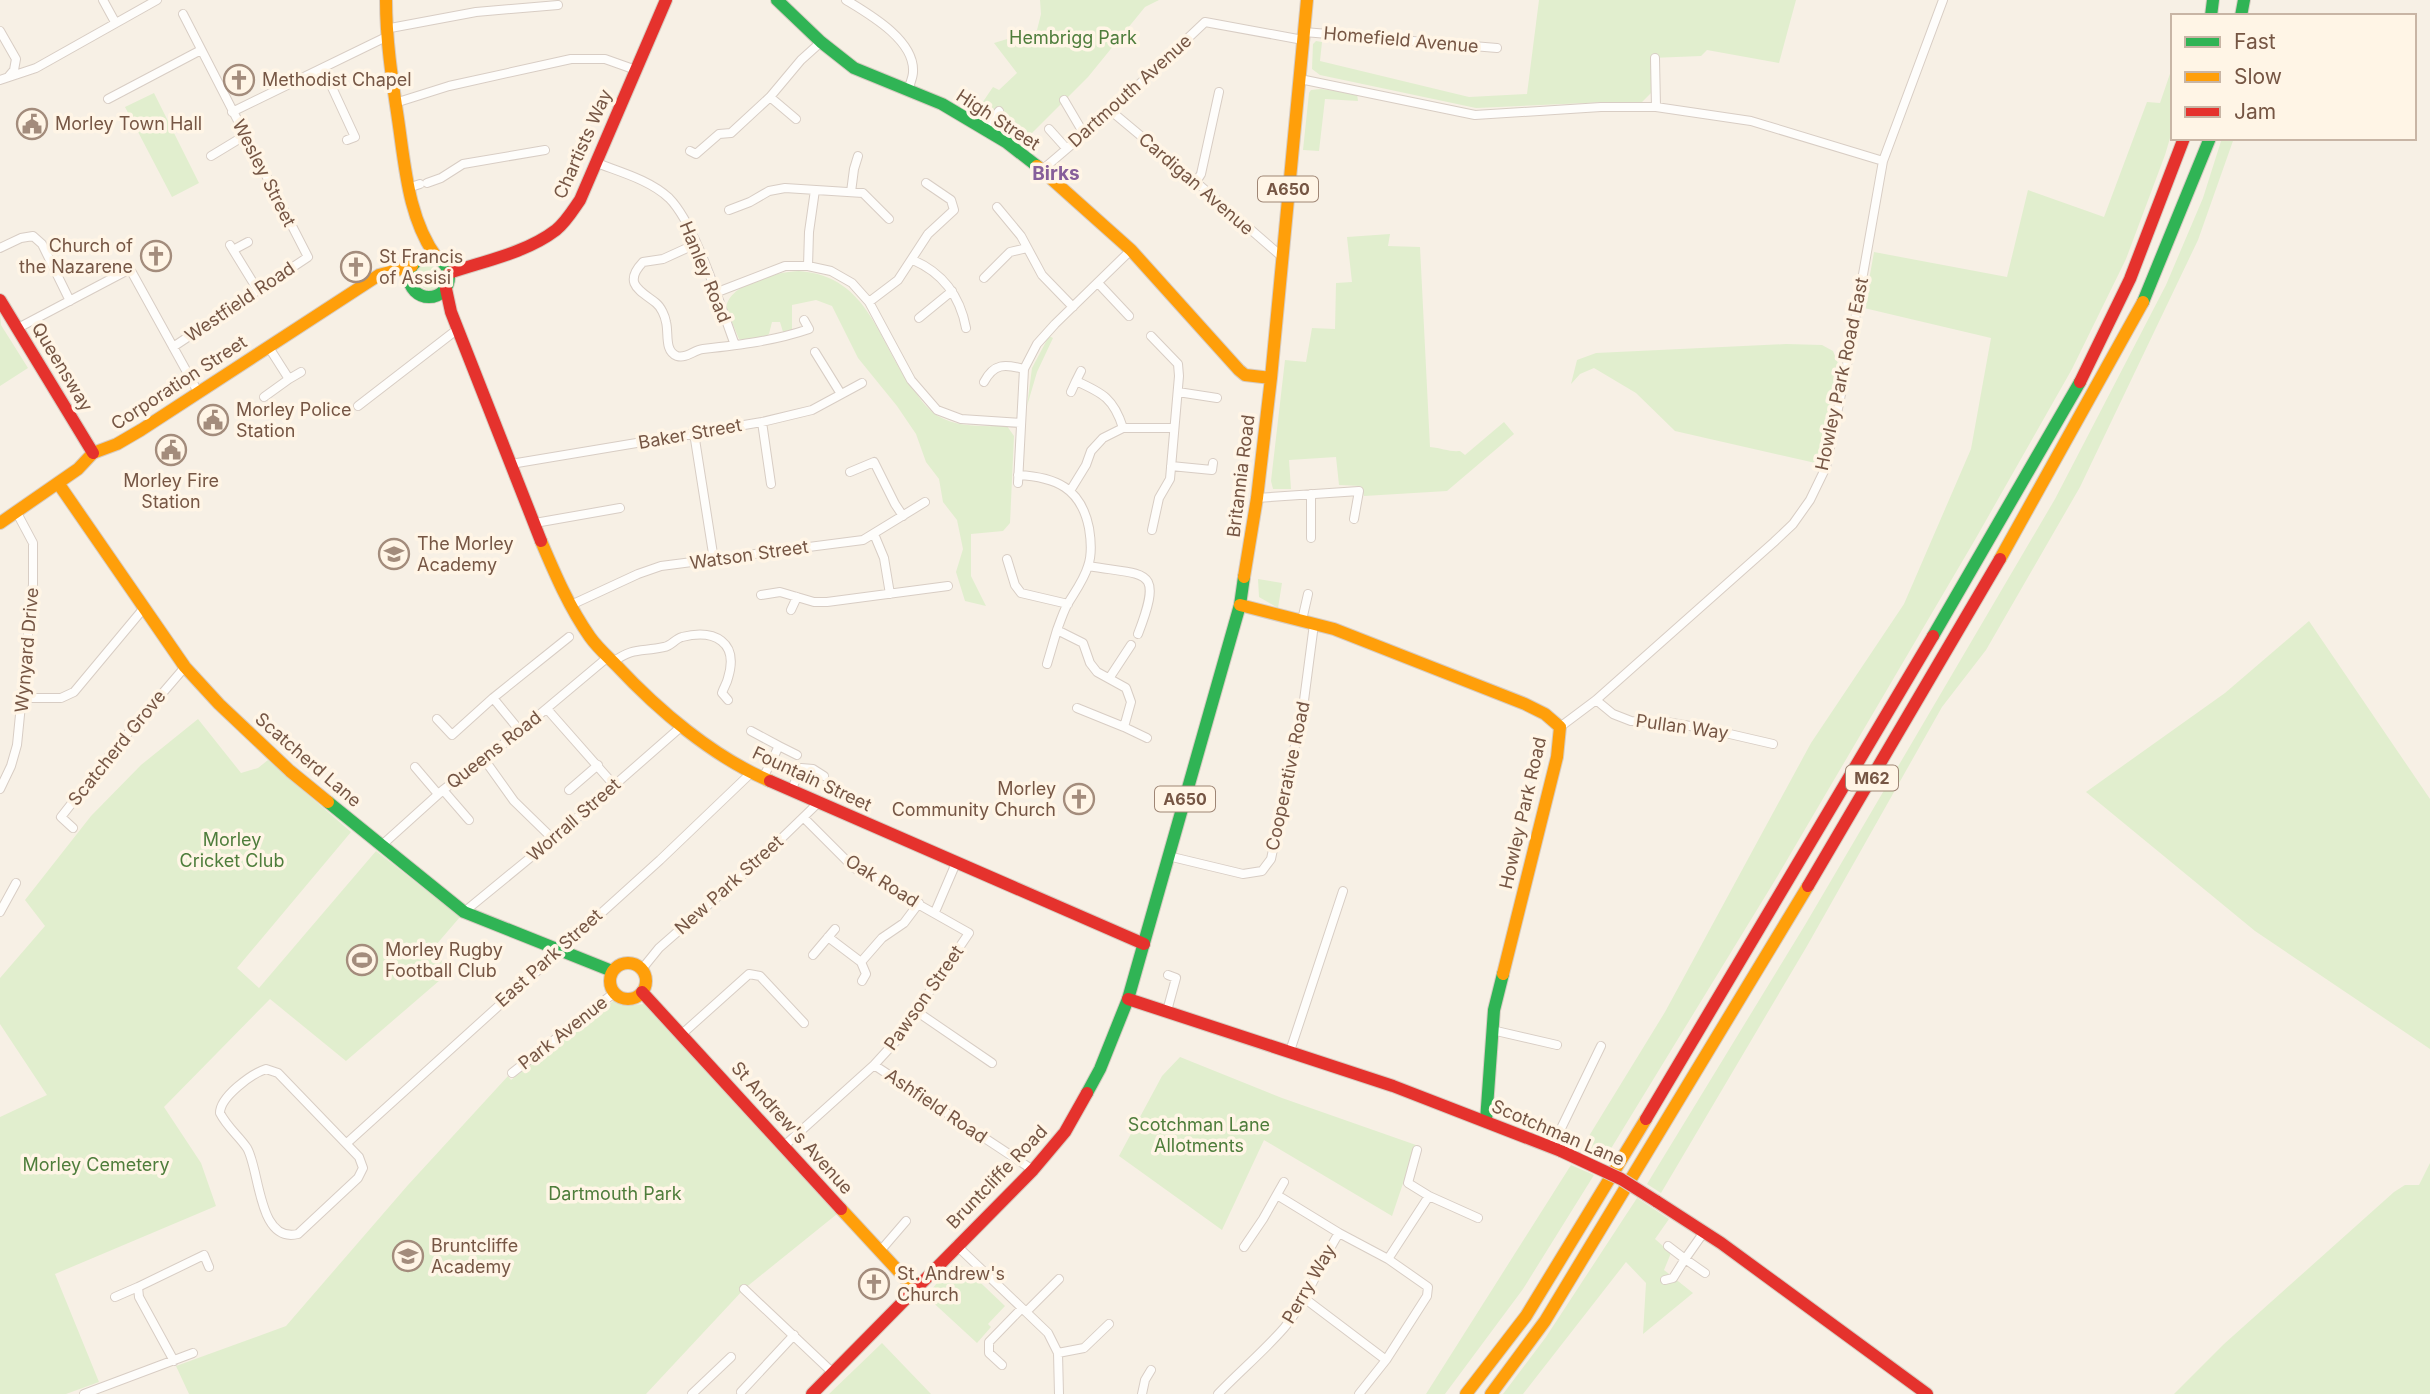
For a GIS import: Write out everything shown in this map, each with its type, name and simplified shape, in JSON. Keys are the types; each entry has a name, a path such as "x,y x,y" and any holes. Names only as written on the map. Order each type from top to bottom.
{"main road":[{"path":"386,0 386,33 395,103 418,185 425,242 409,274 410,285"},
{"name":"Chartists Way","path":"449,273 529,245 554,232 569,217 597,163 666,0"},
{"name":"High Street","path":"777,0 821,42 854,68 929,97 985,128 1042,170 1130,250 1239,370 1252,377 1271,378"},
{"name":"Britannia Road","path":"1144,944 1240,605 1257,498 1271,378 1307,0"},
{"name":"M62","path":"1466,1394 1526,1316 1625,1154 1842,792 2084,375 2130,279 2183,140"},
{"name":"M62","path":"1491,1394 1545,1321 1989,580 2094,395 2149,291 2209,140"},
{"path":"379,275 410,285 418,294 430,298 441,294 446,289 449,273 444,263 425,242"},
{"name":"Corporation Street","path":"0,523 78,469 93,453 117,444 141,430 379,275 417,262 426,256 437,258"},
{"name":"Fountain Street","path":"446,289 451,312 559,585 591,638 644,695 682,726 757,775 1144,944"},
{"name":"Fountain Street","path":"430,298 451,312"},
{"name":"Queensway","path":"0,300 93,453"},
{"name":"Scatcherd Lane","path":"58,483 185,667 219,704 290,771 464,912 612,971"},
{"name":"Howley Park Road","path":"1240,605 1308,622 1386,649 1525,704 1545,714 1560,727 1557,757 1503,970 1492,1030 1486,1121"},
{"name":"Bruntcliffe Road","path":"812,1394 956,1245 1033,1170 1065,1132 1100,1069 1128,999 1144,944"},
{"path":"622,963 631,963 642,969 646,981 642,992 627,999 614,993 609,982 612,971 622,963"},
{"name":"St Andrew's Avenue","path":"642,992 915,1289"},
{"name":"Scotchman Lane","path":"1128,999 1393,1086 1556,1149 1621,1179 1704,1232 1927,1394"}],"street":[{"path":"103,0 115,23"},
{"path":"5,78 36,68 157,0"},
{"path":"846,0 877,19 895,35 909,53 914,71 909,88"},
{"name":"Howley Park Road East","path":"1560,727 1596,700 1790,527 1810,500 1826,467 1883,161 1943,0"},
{"path":"232,112 323,68 386,33 476,12 558,5"},
{"name":"Wesley Street","path":"183,14 308,257"},
{"name":"Dartmouth Avenue","path":"1042,170 1111,111 1206,22 1304,36"},
{"path":"0,31 16,59 14,70 5,78"},
{"name":"Homefield Avenue","path":"1304,36 1497,48"},
{"path":"690,152 696,153 719,134 731,133 770,97 801,60 821,42"},
{"path":"108,99 201,51"},
{"path":"1655,58 1656,107"},
{"path":"395,103 460,83 571,59 605,59 636,70"},
{"path":"323,68 355,137 347,140"},
{"path":"1300,79 1475,114 1601,107 1656,107 1751,121 1883,161"},
{"path":"1196,182 1201,174 1219,92"},
{"path":"770,97 796,119"},
{"path":"1064,100 1084,134"},
{"path":"985,128 999,111"},
{"name":"Cardigan Avenue","path":"1111,111 1281,257"},
{"path":"1049,129 1066,148"},
{"path":"211,156 244,136"},
{"path":"418,185 441,178 463,164 545,150"},
{"path":"851,192 858,156"},
{"name":"Hanley Road","path":"597,163 648,184 670,199 696,244 735,345"},
{"path":"869,302 898,280 928,234 954,210 951,200 926,183"},
{"path":"729,210 769,191 802,187 863,192 889,219"},
{"path":"808,266 815,190"},
{"path":"997,207 1021,236 1042,275 1073,307"},
{"path":"0,248 21,238 33,236 42,244 70,301"},
{"path":"248,242 232,248 257,289"},
{"path":"696,244 663,259 643,262 636,273 635,283 639,292 657,304 666,317 670,349 677,356 685,356 700,349 782,338 809,329 804,320"},
{"path":"984,278 1010,252 1027,248"},
{"path":"1047,664 1057,630 1088,566 1091,540 1082,504 1070,491 1052,480 1038,476 1018,479 1024,369 1037,344 1130,250"},
{"name":"Westfield Road","path":"173,347 308,257"},
{"path":"913,260 928,266 944,279 961,306 966,328"},
{"path":"715,293 785,266 808,266 831,271 852,283 869,302 911,380 937,410 961,419 1020,423"},
{"path":"18,328 130,269 198,393"},
{"path":"1098,283 1129,316"},
{"path":"919,318 952,291"},
{"path":"358,406 459,328"},
{"path":"1150,336 1178,364 1170,479 1159,498 1152,530"},
{"path":"268,346 289,379"},
{"path":"815,352 841,394"},
{"path":"984,382 988,374 999,365 1024,369"},
{"path":"1071,392 1081,371"},
{"path":"264,397 301,372"},
{"path":"1076,381 1110,400 1123,428"},
{"name":"Baker Street","path":"511,464 762,422 812,411 862,383"},
{"path":"1178,393 1217,398"},
{"path":"762,422 771,484"},
{"path":"1070,491 1091,451 1103,438 1123,428 1174,428"},
{"path":"694,433 714,560"},
{"path":"850,472 874,462 879,453"},
{"path":"874,462 903,516"},
{"path":"1171,466 1212,470 1213,463"},
{"path":"1257,498 1359,491 1354,520"},
{"path":"1311,494 1311,538"},
{"name":"Watson Street","path":"571,605 661,566 863,540 925,502"},
{"path":"535,523 620,508"},
{"name":"Wynyard Drive","path":"1,786 18,745 33,584 33,543 17,513"},
{"path":"874,534 884,558 890,594"},
{"path":"1007,559 1015,570 1014,585 1021,593 1068,604"},
{"path":"1088,566 1135,572 1146,578 1151,596 1138,634"},
{"path":"761,595 780,592 814,602 827,602 948,586"},
{"name":"Cooperative Road","path":"1168,856 1243,874 1262,871 1271,859 1303,708 1308,594"},
{"path":"792,610 797,597"},
{"path":"23,698 48,700 74,692 144,608"},
{"path":"1057,630 1083,643 1090,663 1097,672 1121,683 1130,695 1130,708 1124,727"},
{"name":"Queens Road","path":"382,845 441,792 610,659 628,651 666,647 685,637 716,636 729,648 729,677 722,692 728,700"},
{"path":"437,719 452,735 569,637"},
{"path":"1110,677 1131,645"},
{"name":"Scatcherd Grove","path":"73,828 61,817 185,667"},
{"path":"493,698 520,731"},
{"name":"Pullan Way","path":"1596,700 1613,714 1631,721 1666,722 1697,727 1773,744"},
{"path":"1077,708 1147,738"},
{"path":"547,709 614,785"},
{"name":"Worrall Street","path":"464,912 553,839 682,726"},
{"path":"751,731 797,755"},
{"name":"East Park Street","path":"347,1143 558,950 757,775 779,747"},
{"path":"485,759 514,801 553,839"},
{"name":"Worrall Street","path":"569,790 598,765"},
{"path":"415,767 469,820"},
{"path":"791,791 801,768 813,769 824,776"},
{"name":"New Park Street","path":"642,969 659,948 818,803"},
{"name":"Oak Road","path":"804,818 855,868 969,933"},
{"path":"934,912 956,863"},
{"path":"0,912 16,883"},
{"path":"1290,1051 1343,891"},
{"path":"861,962 882,938 904,923 919,903"},
{"path":"813,955 835,929"},
{"name":"Pawson Street","path":"784,1146 874,1065 896,1041 969,933"},
{"path":"828,937 861,962 866,974 862,981"},
{"path":"682,1034 749,974 760,976 804,1023"},
{"path":"1167,1011 1176,978 1168,975"},
{"name":"Park Avenue","path":"512,1073 614,993"},
{"path":"916,1011 992,1063"},
{"path":"1492,1030 1556,1045"},
{"path":"1556,1149 1601,1046"},
{"name":"Ashfield Road","path":"874,1065 1033,1170"},
{"path":"272,1070 347,1143 362,1162 363,1168 358,1178 298,1234 285,1235 279,1231 263,1208 247,1149 223,1118 220,1108 224,1100 256,1072 272,1070"},
{"path":"1417,1150 1408,1183 1429,1196 1478,1218"},
{"path":"1244,1247 1284,1182"},
{"path":"1277,1195 1339,1233 1388,1258 1428,1287 1428,1292 1386,1360 1359,1394"},
{"path":"1388,1258 1429,1196"},
{"path":"881,1250 906,1221"},
{"path":"1664,1280 1673,1278 1704,1232"},
{"name":"Perry Way","path":"1218,1394 1285,1326 1304,1298 1339,1233"},
{"path":"956,1245 1048,1333 1058,1353 1059,1394"},
{"path":"1668,1246 1705,1273"},
{"path":"115,1297 204,1255 209,1267"},
{"path":"1002,1365 989,1353 989,1342 1059,1279"},
{"path":"138,1286 139,1297 174,1361"},
{"path":"744,1289 833,1373"},
{"path":"1304,1298 1386,1360"},
{"path":"1058,1353 1084,1348 1109,1324"},
{"path":"741,1392 794,1335"},
{"path":"85,1394 193,1353"},
{"path":"692,1394 731,1357"},
{"path":"1142,1394 1145,1380 1151,1370"}],"green space":[{"name":"Hembrigg Park","path":"1040,0 1159,0 1145,7 1088,77 1024,141 978,109 993,87 999,90 1017,73 994,43 1037,30 1041,14"},
{"path":"1539,0 1796,0 1779,63 1707,50 1701,56 1651,58 1651,93 1640,104 1608,102 1476,108 1320,75 1312,69 1313,44 1316,41 1322,42 1320,61 1469,97 1527,94"},
{"path":"2171,71 2171,135 2165,155 2126,259 2072,369 1777,877 1604,1160 1581,1149 1665,1012 1811,743 1904,604 1971,449 1991,338 1864,308 1874,252 2007,277 2028,190 2104,217 2147,102 2160,103"},
{"path":"1311,90 1357,94 1358,101 1325,99 1319,151 1303,150 1309,93"},
{"path":"154,93 199,183 172,197 125,107"},
{"path":"2221,140 2233,140 2198,240 2080,487 1986,650 1942,707 1807,946 1661,1193 1647,1184 1805,925 2055,499 2166,285 2203,198"},
{"path":"1390,234 1388,246 1420,247 1430,447 1460,451 1465,455 1504,422 1514,434 1447,491 1364,496 1361,486 1339,485 1336,457 1289,460 1291,489 1273,489 1271,481 1285,360 1306,362 1312,328 1335,329 1336,283 1352,282 1347,237"},
{"path":"422,264 429,264 444,273 446,283 442,290 431,292 416,283 414,272"},
{"path":"799,271 823,276 842,285 858,299 903,374 921,400 935,414 963,424 1007,426 1014,436 1010,523 1003,531 971,534 971,576 986,606 965,601 956,572 963,549 957,520 943,502 939,479 926,462 916,434 858,358 832,306 816,300 792,305 792,332 783,332 780,322 772,322 766,336 751,340 739,339 726,308 729,299 755,280"},
{"path":"0,312 1,325 28,368 0,386"},
{"path":"1049,336 1053,338 1037,372 1027,406 1032,368"},
{"path":"1786,344 1822,345 1833,351 1839,366 1820,464 1675,431 1636,393 1594,368 1580,374 1571,384 1577,360 1596,353"},
{"path":"1258,579 1282,583 1278,608 1259,597"},
{"path":"2309,621 2430,799 2430,1049 2255,931 2086,792 2225,693"},
{"path":"198,719 241,773 258,768 268,760 351,832 237,968 259,988 376,851 460,917 429,953 454,968 346,1061 270,999 164,1107 201,1163 216,1206 55,1274 99,1382 66,1394 0,1394 0,1117 47,1095 0,1024 0,978 45,926 25,900 91,816 141,765"},
{"name":"Dartmouth Park","path":"616,999 633,1005 645,1004 837,1214 744,1289 646,1394 189,1394 176,1366 286,1326 408,1185 508,1076 511,1080"},
{"name":"Scotchman Lane Allotments","path":"1180,1057 1282,1098 1416,1145 1392,1216 1264,1140 1222,1230 1119,1156 1162,1076"},
{"path":"2430,1163 2430,1394 2174,1394 2224,1344 2394,1192 2405,1185 2419,1185"},
{"path":"1571,1165 1594,1175 1523,1289 1445,1394 1426,1394"},
{"path":"1637,1198 1669,1219 1655,1239 1671,1253 1664,1270 1693,1293 1643,1334 1646,1283 1626,1262 1523,1394 1503,1394 1546,1337"},
{"path":"954,1263 964,1267 1005,1306 988,1324 991,1327 977,1343 926,1296"},
{"path":"882,1343 931,1394 829,1394"}],"traffic: fast":[{"path":"777,0 821,42 854,68 942,104 1006,142 1037,166"},
{"path":"2211,14 2213,0"},
{"path":"2241,14 2244,0"},
{"path":"2143,302 2209,140"},
{"path":"429,257 437,258 443,263 448,269 449,277 448,285 443,291 437,296 429,297 421,296 415,291 410,285 409,277 410,269 415,263 421,258 429,257"},
{"path":"1933,636 2080,382"},
{"path":"1087,1093 1100,1069 1128,999 1240,605 1244,577"},
{"path":"328,802 464,912 612,971"},
{"path":"1486,1121 1494,1010 1503,974"}],"traffic: slow":[{"path":"386,0 390,60 409,192 427,243 437,258"},
{"path":"1244,577 1257,498 1271,378 1307,0"},
{"path":"1037,166 1131,250 1239,370 1245,375 1271,378"},
{"path":"0,523 78,469 93,453 117,444 141,430 379,275 412,266"},
{"path":"2000,559 2143,302"},
{"path":"58,483 185,667 219,704 290,771 328,802"},
{"path":"541,541 575,614 602,651 687,731 728,759 770,781"},
{"path":"1240,605 1334,629 1525,704 1545,714 1560,727 1557,757 1503,974"},
{"path":"1491,1394 1545,1321 1808,886"},
{"path":"628,963 641,968 646,981 641,994 628,999 615,994 610,981 615,968 628,963"},
{"path":"1466,1394 1526,1316 1646,1119"},
{"path":"841,1209 915,1289"}],"traffic: jam":[{"path":"449,273 532,245 556,230 566,220 580,200 666,0"},
{"path":"2080,382 2130,279 2183,140"},
{"path":"446,289 451,312 541,541"},
{"path":"0,300 93,453"},
{"path":"1808,886 2000,559"},
{"path":"1646,1119 1933,636"},
{"path":"770,781 1144,944"},
{"path":"642,992 841,1209"},
{"path":"1128,999 1393,1086 1561,1151"},
{"path":"812,1394 1033,1170 1065,1132 1087,1093"},
{"path":"1561,1151 1621,1179 1656,1201"},
{"path":"1656,1201 1721,1243 1927,1394"}],"place":[{"name":"Methodist Chapel","path":"239,80"},
{"name":"Morley Town Hall","path":"32,124"},
{"name":"Church of the Nazarene","path":"156,256"},
{"name":"St Francis of Assisi","path":"356,267"},
{"name":"Morley Police Station","path":"213,420"},
{"name":"Morley Fire Station","path":"171,450"},
{"name":"The Morley Academy","path":"394,554"},
{"name":"Morley Community Church","path":"1079,799"},
{"name":"Morley Rugby Football Club","path":"362,960"},
{"name":"Bruntcliffe Academy","path":"408,1256"},
{"name":"St. Andrew's Church","path":"874,1284"}],"district":[{"name":"Birks","path":"1056,173"}],"park label":[{"name":"Morley Cricket Club","path":"232,850"},
{"name":"Morley Cemetery","path":"96,1165"}]}
